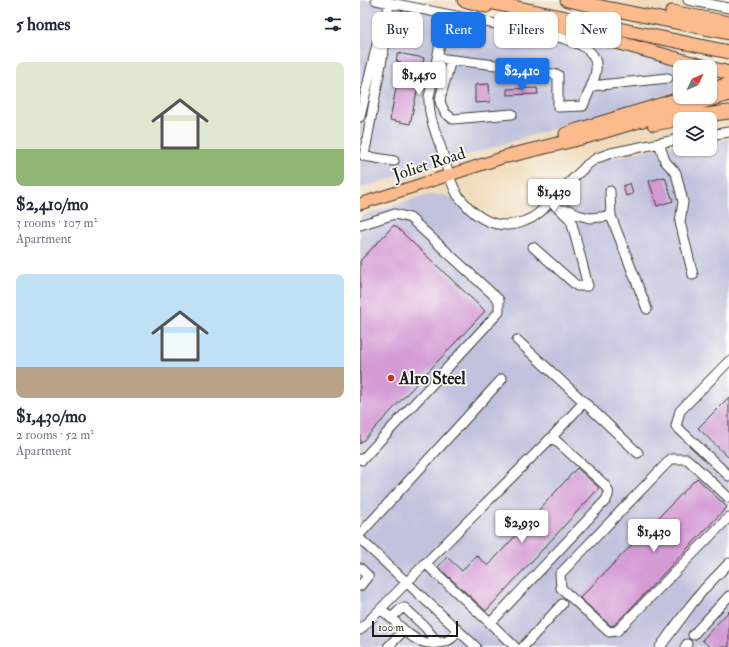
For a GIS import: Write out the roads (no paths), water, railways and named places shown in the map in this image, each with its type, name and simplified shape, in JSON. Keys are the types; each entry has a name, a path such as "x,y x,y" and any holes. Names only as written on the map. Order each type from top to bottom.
{"highway":[{"path":"464,0 681,60"},
{"path":"478,0 729,52"},
{"path":"567,0 729,33"},
{"path":"597,0 729,22"},
{"path":"717,71 729,77"},
{"path":"717,85 729,77"},
{"path":"508,156 582,138 729,94"},
{"path":"508,156 578,130 673,101"},
{"path":"717,114 729,112"},
{"path":"537,149 673,120"}],"main road":[{"name":"Joliet Road","path":"360,204 508,156"}],"street":[{"path":"688,0 729,8"},
{"path":"383,1 432,12"},
{"path":"360,117 384,18 383,1"},
{"path":"383,1 384,48 364,156 394,161"},
{"path":"437,58 520,68 558,76 558,107 583,106 596,71 596,65 591,53 585,47 551,35 486,23"},
{"path":"439,48 429,97 429,108 435,131 449,175 457,194 463,202 479,216 494,223 506,226 524,222 537,215 588,164 597,158 611,153 673,140"},
{"path":"451,60 440,95 440,102 445,113 453,119 512,114"},
{"path":"591,86 668,78"},
{"path":"717,134 729,132"},
{"path":"659,143 665,161 676,173 683,202 680,222 693,275"},
{"path":"610,191 611,216 647,309"},
{"path":"533,247 577,286 588,286 571,220 551,201"},
{"path":"561,210 569,210 578,215 590,218 611,216"},
{"path":"360,225 395,214 410,218 499,300 499,312 362,460 360,459"},
{"path":"517,340 638,453"},
{"path":"729,361 680,411 676,426 729,476"},
{"path":"360,534 502,379"},
{"path":"360,630 552,437 584,402"},
{"path":"490,623 504,610 606,500 608,495 608,490 604,484 552,437"},
{"path":"729,498 687,459 671,459 560,574 561,588 609,632 617,631 729,517"},
{"path":"360,539 476,647"},
{"path":"425,563 515,647"},
{"path":"660,647 705,588 729,564"},
{"path":"360,568 368,576 360,586"},
{"path":"692,635 729,596"},
{"path":"523,647 562,604"},
{"path":"391,618 402,608 405,608 425,627 438,643"},
{"path":"381,609 404,630 421,642 438,643 446,641 458,630"},
{"path":"388,647 404,630"}],"place":[{"name":"Alro Steel","path":"391,378"}]}
